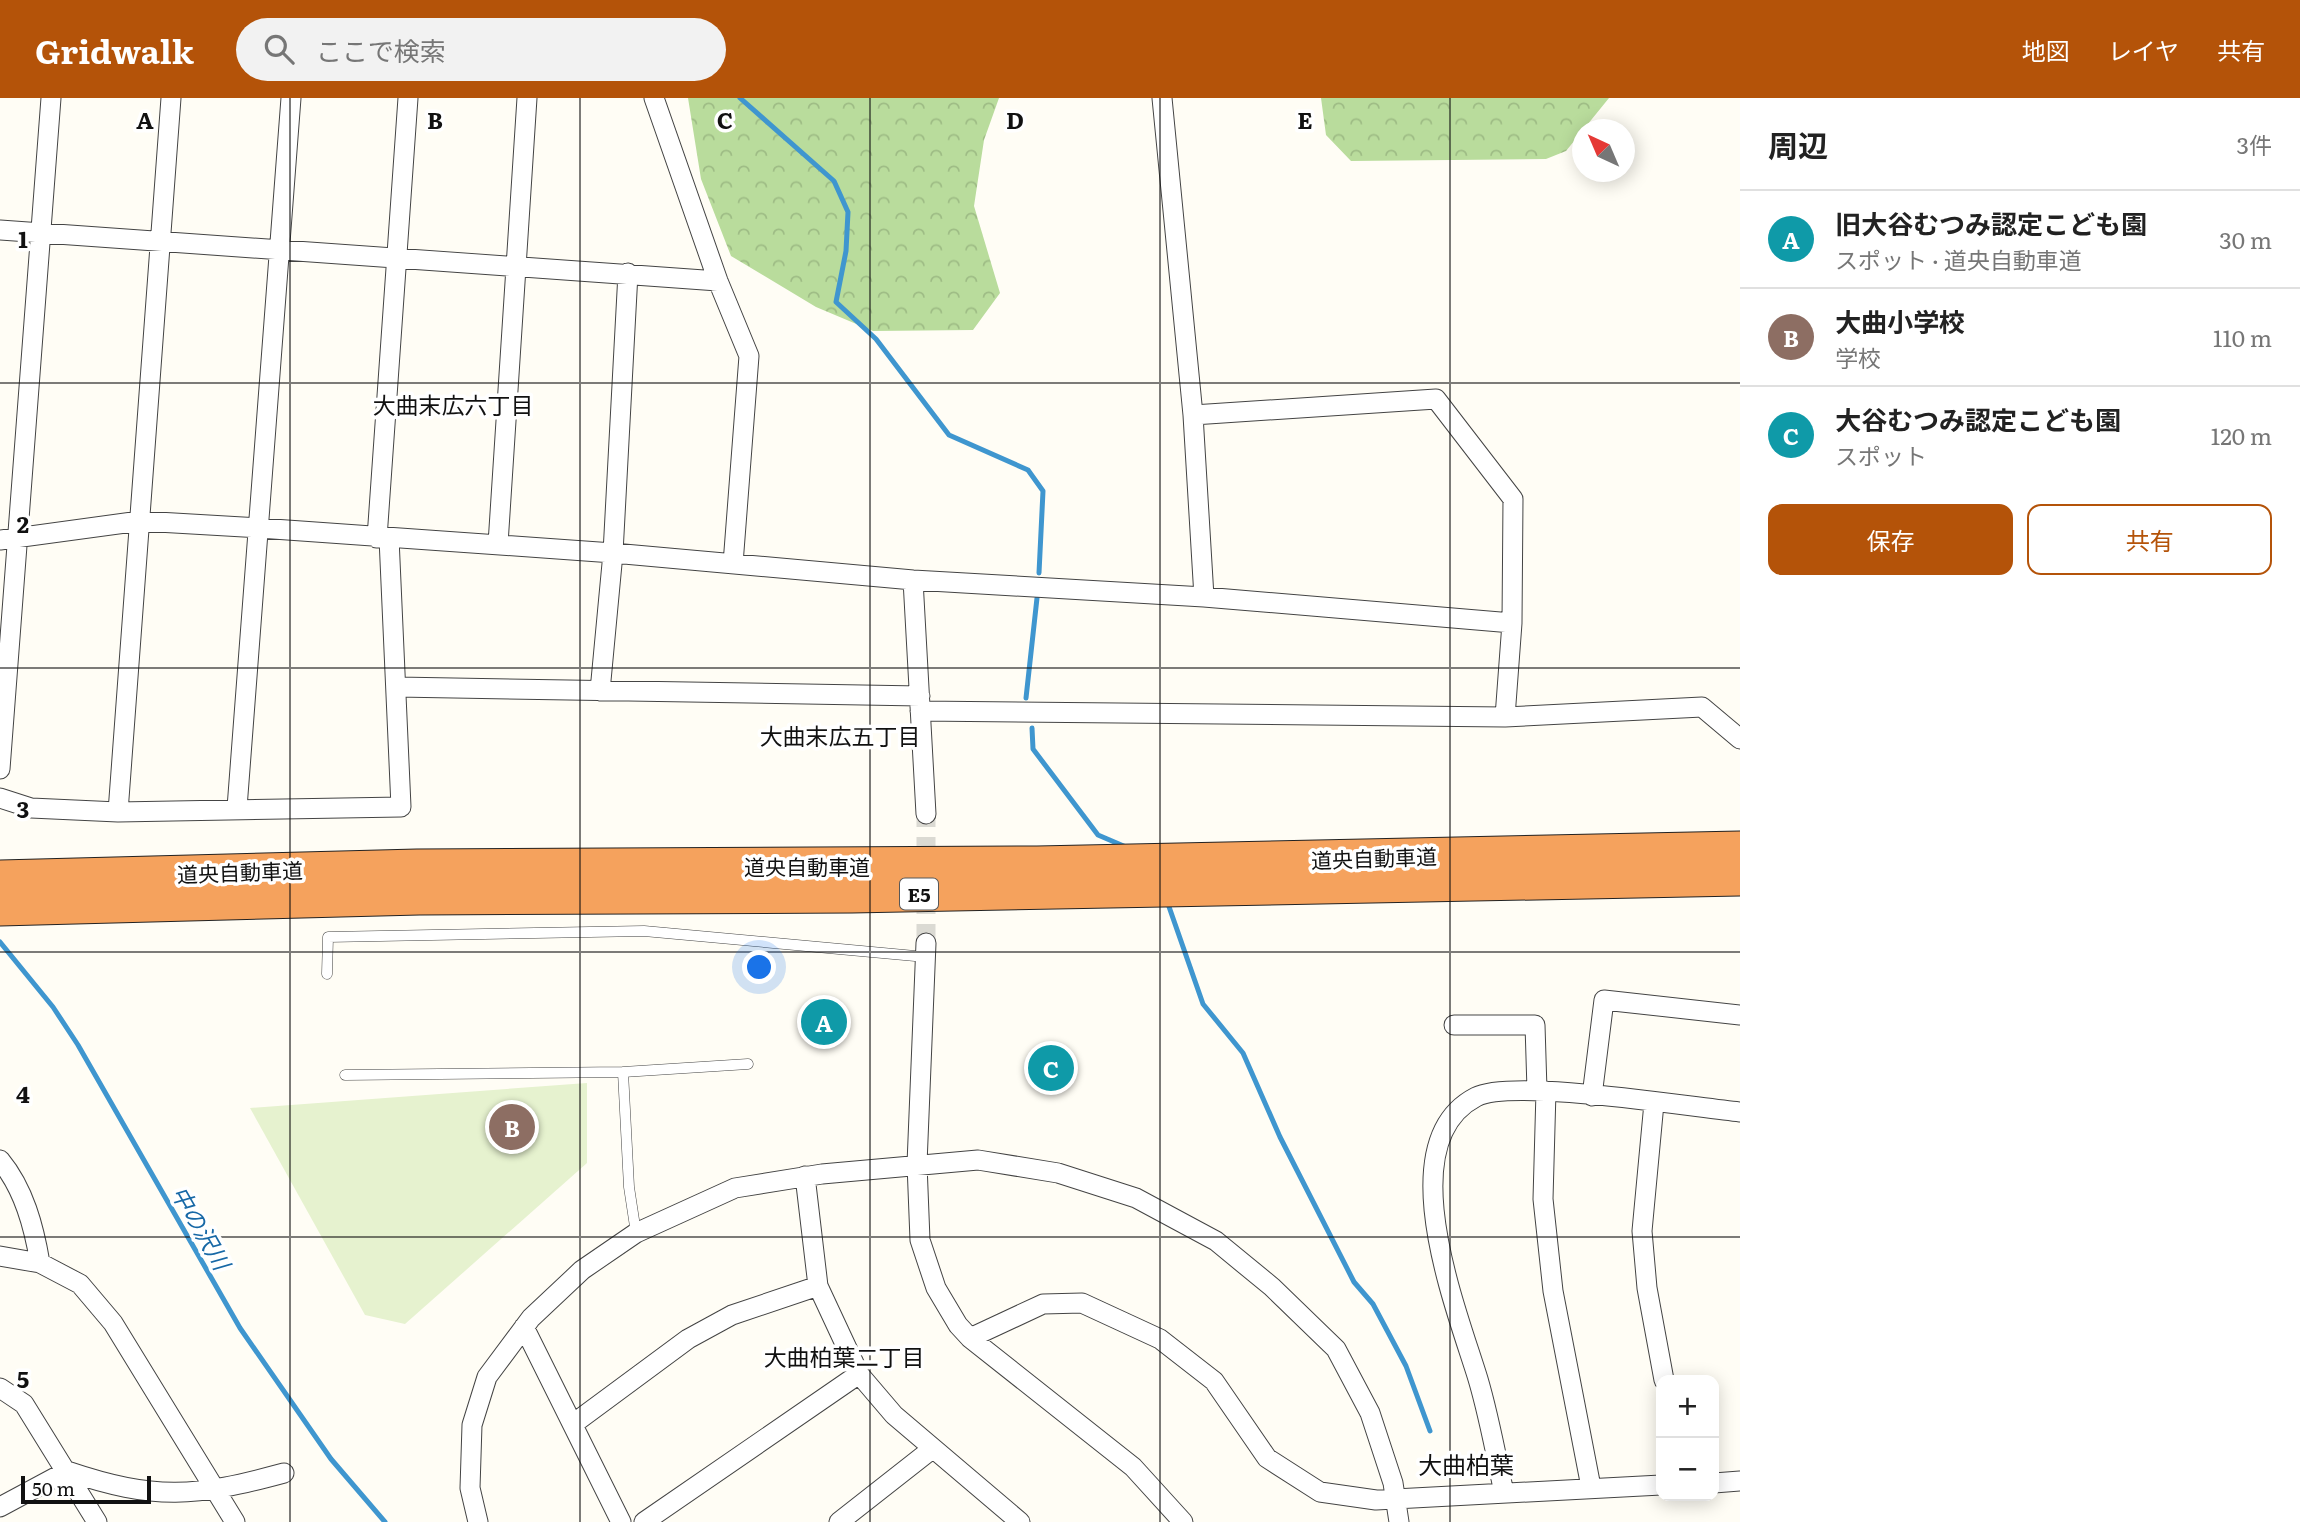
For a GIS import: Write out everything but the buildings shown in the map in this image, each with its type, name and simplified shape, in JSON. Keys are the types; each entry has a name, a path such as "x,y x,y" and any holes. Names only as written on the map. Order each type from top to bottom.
{"highway":[{"name":"道央自動車道","path":"0,908 98,891 417,867 1077,863 1740,849"},
{"name":"道央自動車道","path":"0,878 98,891 407,897 852,895 1740,878"}],"street":[{"path":"0,769 9,538 51,98"},
{"path":"118,812 158,240 171,98"},
{"path":"237,808 291,98"},
{"path":"0,798 31,808 118,812 401,807 397,687 383,538 408,98"},
{"path":"498,544 527,98"},
{"path":"654,98 718,281 748,356 733,564"},
{"path":"1162,98 1193,415 1204,597"},
{"path":"0,229 718,281"},
{"path":"600,691 614,553 628,273"},
{"path":"1193,415 1436,399 1513,499 1512,622 1505,717"},
{"path":"9,538 140,521 259,527 614,553 913,580 1204,597 1512,622"},
{"path":"913,580 926,814"},
{"path":"397,687 600,691 920,704 1505,717 1702,707 1740,740"},
{"path":"926,950 917,1164 920,1240 936,1288 958,1325 970,1338 1133,1467 1183,1522"},
{"path":"1592,1096 1604,1000 1740,1015"},
{"path":"1454,1025 1535,1025 1541,1091 1543,1199 1553,1292 1591,1487"},
{"path":"1504,1493 1479,1380 1453,1306 1436,1226 1432,1176 1444,1125 1476,1096 1519,1088 1740,1112"},
{"path":"1654,1103 1642,1231 1647,1288 1663,1375"},
{"path":"0,1160 10,1172 33,1224 40,1263"},
{"path":"478,1522 470,1488 472,1425 487,1377 524,1327 582,1270 636,1233 735,1188 805,1176 978,1160 1058,1173 1136,1198 1216,1241 1272,1287 1336,1349 1370,1413 1396,1499 1399,1522"},
{"path":"805,1176 818,1286 859,1374 894,1415 1014,1520"},
{"path":"0,1256 40,1263 80,1284 113,1323 236,1522"},
{"path":"573,1424 699,1333 732,1315 818,1286"},
{"path":"970,1338 1043,1304 1082,1303 1160,1339 1214,1381 1267,1458 1320,1492 1376,1500 1591,1487 1656,1486"},
{"path":"524,1327 621,1522"},
{"path":"644,1522 859,1374"},
{"path":"0,1388 24,1404 97,1522"},
{"path":"839,1522 932,1449"},
{"path":"0,1507 67,1471 105,1484 164,1494 216,1491 284,1473"},
{"path":"1719,1483 1740,1481"}],"lane":[{"path":"327,974 328,937 643,931 926,950"},
{"path":"345,1075 623,1072 748,1064"},
{"path":"623,1072 629,1187 636,1233"}],"green space":[{"path":"688,98 999,98 984,140 974,206 1000,293 973,330 873,331 816,307 731,256 701,179"},
{"path":"1321,98 1609,98 1592,119 1572,119 1572,144 1566,151 1546,159 1351,161 1326,135"},
{"path":"587,1083 587,1163 405,1324 365,1315 250,1108"}],"waterway":[{"path":"740,98 834,181 848,212 846,251 836,302 876,339 949,435 1028,470 1043,491 1039,573"},
{"path":"1026,698 1037,598"},
{"path":"1032,728 1033,749 1098,835 1126,847"},
{"path":"1167,901 1203,1004 1243,1053 1280,1137 1354,1282 1373,1304 1406,1366 1430,1431"},
{"name":"中の沢川","path":"0,942 53,1007 78,1045 240,1328 331,1459 385,1522"}],"tunnel":[{"path":"926,814 926,943"}],"place":[{"name":"旧大谷むつみ認定こども園","path":"824,1022"},
{"name":"大谷むつみ認定こども園","path":"1051,1068"},
{"name":"大曲小学校","path":"512,1127"}],"district":[{"name":"大曲末広六丁目","path":"453,404"},
{"name":"大曲末広五丁目","path":"840,735"},
{"name":"大曲柏葉二丁目","path":"844,1356"},
{"name":"大曲柏葉","path":"1466,1463"}]}
